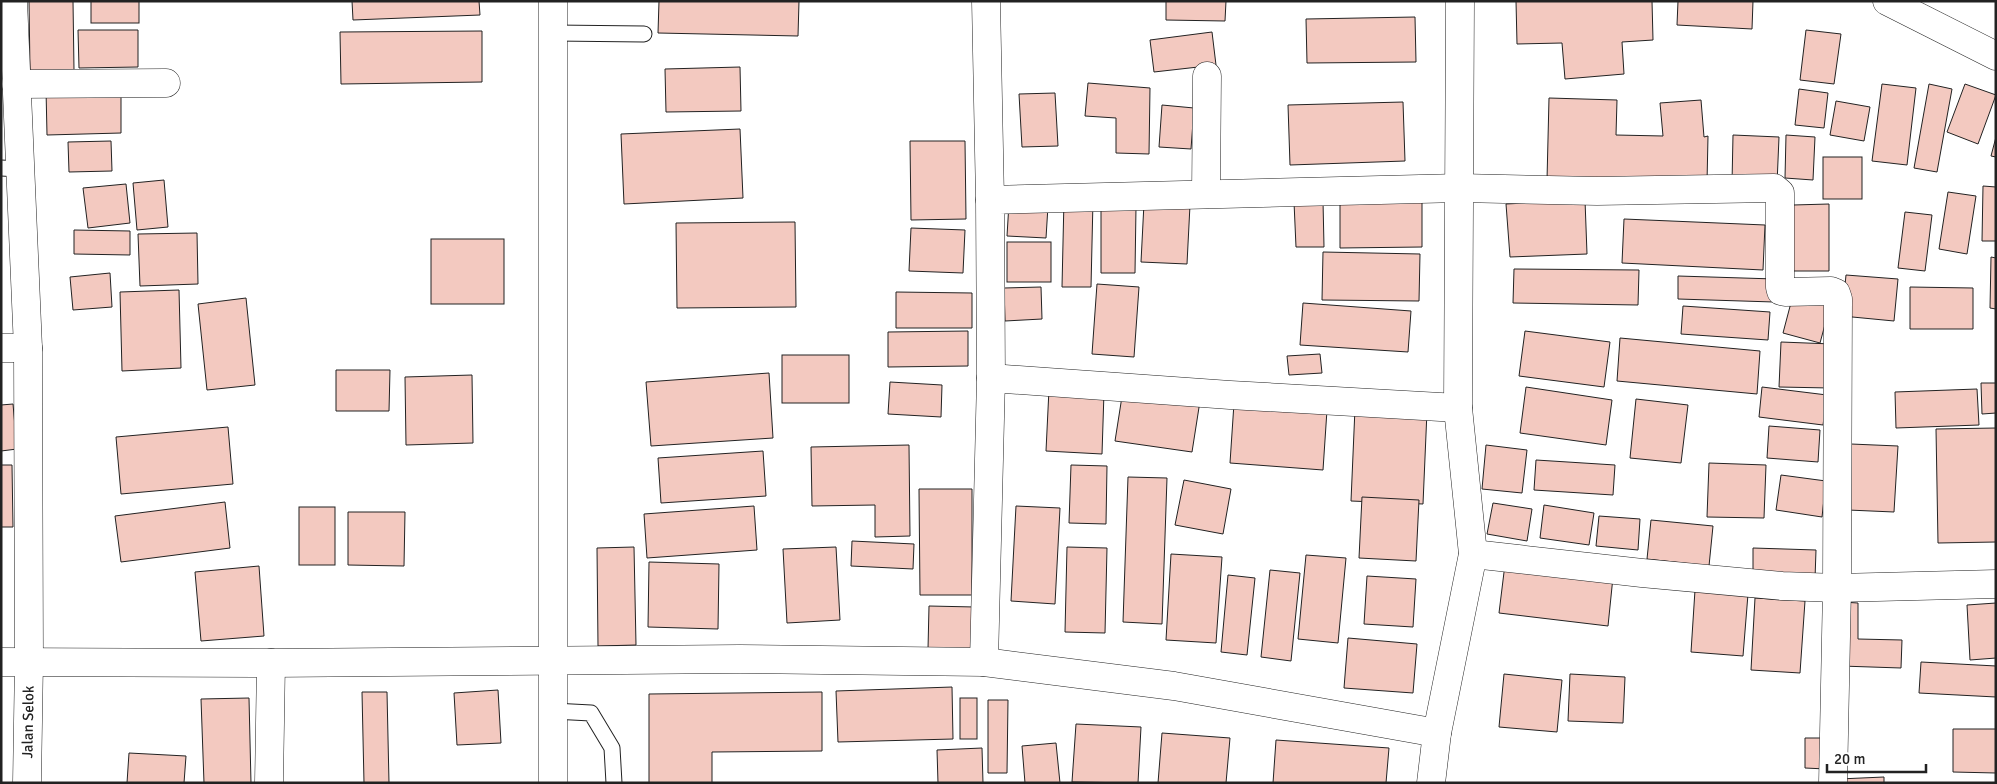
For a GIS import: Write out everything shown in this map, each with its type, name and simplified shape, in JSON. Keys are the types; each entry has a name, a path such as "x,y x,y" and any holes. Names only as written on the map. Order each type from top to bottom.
{"street":[{"name":"Jalan Selok","path":"13,1 16,84 11,168 28,348 27,783"},
{"path":"553,1 553,783"},
{"path":"984,662 990,378 990,200 986,1"},
{"path":"1431,783 1437,733 1473,554 1458,408 1460,1"},
{"path":"1887,1 1996,56"},
{"path":"1206,76 1206,194"},
{"path":"16,84 166,83"},
{"path":"990,200 1460,188 1597,192 1774,188 1777,190 1780,193 1779,268 1781,291 1831,291 1836,293 1838,299 1833,783"},
{"path":"1,348 28,348"},
{"path":"990,378 1458,408"},
{"path":"1473,554 1782,586 1836,588 1996,584"},
{"path":"1,662 271,663 740,659 984,662 1174,686 1437,733"},
{"path":"269,783 271,663"}],"lane":[{"path":"554,33 644,34"},
{"path":"553,711 591,714 612,748 614,783"}],"building":[{"path":"29,1 73,1 74,70 30,71"},
{"path":"91,1 139,1 139,23 91,23"},
{"path":"352,1 479,1 480,15 353,20"},
{"path":"659,1 799,1 798,36 658,33"},
{"path":"1166,1 1226,1 1225,21 1166,20"},
{"path":"1516,1 1652,1 1653,40 1622,42 1624,74 1565,79 1562,43 1517,44"},
{"path":"1678,1 1753,1 1752,29 1677,25"},
{"path":"1415,17 1416,62 1307,63 1306,19"},
{"path":"78,30 138,30 138,67 79,68"},
{"path":"1806,30 1841,34 1834,84 1800,80"},
{"path":"482,31 482,82 341,84 340,32"},
{"path":"1212,32 1216,65 1154,72 1150,40"},
{"path":"740,67 741,111 666,112 665,69"},
{"path":"1088,83 1150,88 1149,154 1116,153 1116,118 1085,116"},
{"path":"1882,84 1916,88 1907,165 1872,161"},
{"path":"1929,84 1952,89 1937,172 1914,168"},
{"path":"1965,84 1996,95 1978,144 1947,132"},
{"path":"121,87 121,133 47,135 46,89"},
{"path":"1799,89 1828,93 1824,128 1795,125"},
{"path":"1055,93 1058,146 1022,147 1019,94"},
{"path":"1549,98 1617,100 1616,135 1663,136 1660,103 1701,100 1704,137 1708,136 1707,183 1547,180"},
{"path":"1836,101 1870,107 1864,141 1830,135"},
{"path":"1403,102 1405,161 1290,165 1288,105"},
{"path":"1162,105 1194,108 1191,149 1159,147"},
{"path":"740,129 743,198 624,204 621,134"},
{"path":"1733,135 1779,137 1777,184 1732,183"},
{"path":"1786,135 1815,137 1813,180 1785,178"},
{"path":"1996,137 1996,157 1991,156"},
{"path":"111,141 112,171 69,172 68,142"},
{"path":"910,141 965,141 966,219 911,220"},
{"path":"1823,157 1862,157 1862,199 1823,199"},
{"path":"164,180 168,227 137,230 133,183"},
{"path":"126,184 130,223 88,228 83,188"},
{"path":"1983,186 1996,187 1996,241 1982,241"},
{"path":"1948,192 1976,196 1967,254 1939,249"},
{"path":"1064,199 1093,200 1091,287 1062,287"},
{"path":"1422,199 1422,247 1340,248 1340,200"},
{"path":"1585,200 1587,254 1510,257 1506,204"},
{"path":"1323,201 1324,247 1296,247 1294,202"},
{"path":"1009,203 1048,206 1046,238 1007,236"},
{"path":"1144,203 1190,205 1187,264 1141,262"},
{"path":"1829,204 1829,271 1793,271 1793,205"},
{"path":"1101,207 1136,207 1135,273 1101,273"},
{"path":"1905,212 1932,215 1925,271 1898,268"},
{"path":"1624,219 1765,225 1763,270 1622,263"},
{"path":"795,222 796,307 677,308 676,223"},
{"path":"911,228 965,230 963,273 909,271"},
{"path":"74,230 130,231 130,255 74,254"},
{"path":"197,233 198,284 140,286 138,234"},
{"path":"431,239 504,239 504,304 431,304"},
{"path":"1007,242 1051,242 1051,282 1007,282"},
{"path":"1323,252 1420,254 1419,301 1322,300"},
{"path":"1991,257 1996,258 1996,309 1990,308"},
{"path":"1514,269 1639,270 1638,305 1513,303"},
{"path":"110,273 112,307 73,310 70,277"},
{"path":"1846,275 1898,279 1894,321 1842,316"},
{"path":"1678,276 1775,279 1774,302 1678,299"},
{"path":"1097,284 1139,287 1134,357 1092,354"},
{"path":"1041,287 1042,319 1005,321 1004,288"},
{"path":"1910,287 1973,288 1973,329 1910,329"},
{"path":"179,290 181,368 122,371 120,292"},
{"path":"896,292 972,293 972,328 896,328"},
{"path":"1793,295 1830,306 1820,343 1783,333"},
{"path":"246,298 255,385 207,390 198,304"},
{"path":"1303,303 1411,311 1408,352 1300,345"},
{"path":"1683,306 1770,312 1768,340 1681,334"},
{"path":"968,331 968,366 888,367 888,332"},
{"path":"1525,331 1610,342 1604,387 1519,376"},
{"path":"1620,338 1760,351 1757,394 1617,381"},
{"path":"1781,342 1832,344 1830,388 1779,387"},
{"path":"1320,354 1322,373 1289,375 1287,356"},
{"path":"782,355 849,355 849,403 782,403"},
{"path":"336,370 390,370 389,411 336,411"},
{"path":"769,373 773,438 651,446 646,382"},
{"path":"472,375 473,443 406,445 405,377"},
{"path":"890,382 942,385 941,417 888,414"},
{"path":"1981,383 1996,383 1996,413 1982,414"},
{"path":"1526,387 1612,400 1606,445 1520,433"},
{"path":"1762,387 1827,395 1823,425 1759,417"},
{"path":"1049,389 1104,392 1102,454 1046,451"},
{"path":"1977,389 1979,425 1896,428 1895,392"},
{"path":"1123,390 1200,401 1192,452 1115,441"},
{"path":"1636,399 1688,405 1681,463 1630,458"},
{"path":"1234,403 1327,410 1323,470 1230,463"},
{"path":"13,404 17,449 1,451 1,405"},
{"path":"1355,408 1427,411 1423,504 1351,501"},
{"path":"1769,426 1820,430 1818,462 1767,458"},
{"path":"228,427 233,484 121,494 116,437"},
{"path":"1996,428 1996,542 1938,543 1936,429"},
{"path":"1851,444 1898,446 1894,512 1848,510"},
{"path":"909,445 910,536 875,537 875,505 812,506 811,447"},
{"path":"1486,445 1527,450 1522,493 1482,489"},
{"path":"763,451 766,496 661,503 658,458"},
{"path":"1536,460 1615,465 1613,495 1534,490"},
{"path":"1709,463 1766,465 1764,518 1707,517"},
{"path":"1,465 12,465 13,527 1,527"},
{"path":"1071,465 1107,466 1106,524 1069,523"},
{"path":"1781,475 1826,481 1822,517 1776,510"},
{"path":"1128,477 1167,478 1162,624 1123,622"},
{"path":"1184,480 1231,489 1223,534 1175,525"},
{"path":"919,489 972,489 972,595 920,595"},
{"path":"1362,497 1419,500 1416,561 1359,558"},
{"path":"225,502 230,548 121,562 115,516"},
{"path":"1493,503 1532,509 1527,541 1487,534"},
{"path":"1544,505 1594,513 1589,545 1540,538"},
{"path":"754,506 757,550 647,558 644,514"},
{"path":"1016,506 1060,508 1055,604 1011,601"},
{"path":"299,507 335,507 335,565 299,565"},
{"path":"348,512 405,512 404,566 348,565"},
{"path":"1599,516 1640,519 1638,550 1596,546"},
{"path":"1651,520 1713,526 1709,566 1647,559"},
{"path":"852,541 914,544 913,569 851,566"},
{"path":"634,547 636,645 598,646 597,548"},
{"path":"836,547 840,620 787,623 783,549"},
{"path":"1067,547 1107,548 1105,633 1065,632"},
{"path":"1753,548 1816,550 1815,579 1753,577"},
{"path":"1171,554 1222,557 1216,643 1166,640"},
{"path":"1306,555 1346,558 1338,643 1298,639"},
{"path":"649,562 719,564 718,629 648,627"},
{"path":"1505,564 1613,577 1608,626 1499,613"},
{"path":"259,566 264,636 201,641 195,572"},
{"path":"1270,570 1300,573 1291,661 1261,657"},
{"path":"1228,575 1255,578 1247,655 1221,652"},
{"path":"1367,576 1416,579 1413,627 1364,624"},
{"path":"1695,590 1748,594 1743,656 1691,652"},
{"path":"1755,598 1805,601 1800,673 1751,670"},
{"path":"1842,602 1858,603 1858,639 1902,640 1901,668 1841,666"},
{"path":"1996,603 1996,658 1970,660 1967,605"},
{"path":"929,606 975,607 974,650 928,649"},
{"path":"1348,638 1417,644 1413,693 1344,688"},
{"path":"1921,662 1996,666 1996,697 1919,693"},
{"path":"1504,674 1562,680 1557,732 1499,727"},
{"path":"1570,674 1625,677 1623,723 1568,721"},
{"path":"952,687 953,739 838,742 836,691"},
{"path":"498,690 501,743 457,745 454,693"},
{"path":"362,692 387,692 389,783 364,783"},
{"path":"822,692 822,751 712,752 712,783 649,783 649,694"},
{"path":"249,698 251,783 204,783 201,699"},
{"path":"960,698 977,698 977,739 960,739"},
{"path":"988,700 1008,700 1007,773 988,773"},
{"path":"1076,724 1141,727 1138,783 1072,782"},
{"path":"1953,729 1996,729 1996,773 1953,772"},
{"path":"1162,733 1230,738 1226,783 1158,783"},
{"path":"1805,738 1827,738 1826,769 1805,768"},
{"path":"1276,740 1389,748 1386,783 1273,783"},
{"path":"1056,743 1060,783 1025,783 1022,746"},
{"path":"982,748 983,783 938,783 937,750"},
{"path":"129,753 186,756 184,783 127,783"},
{"path":"1884,777 1884,783 1839,783 1839,779"}]}
